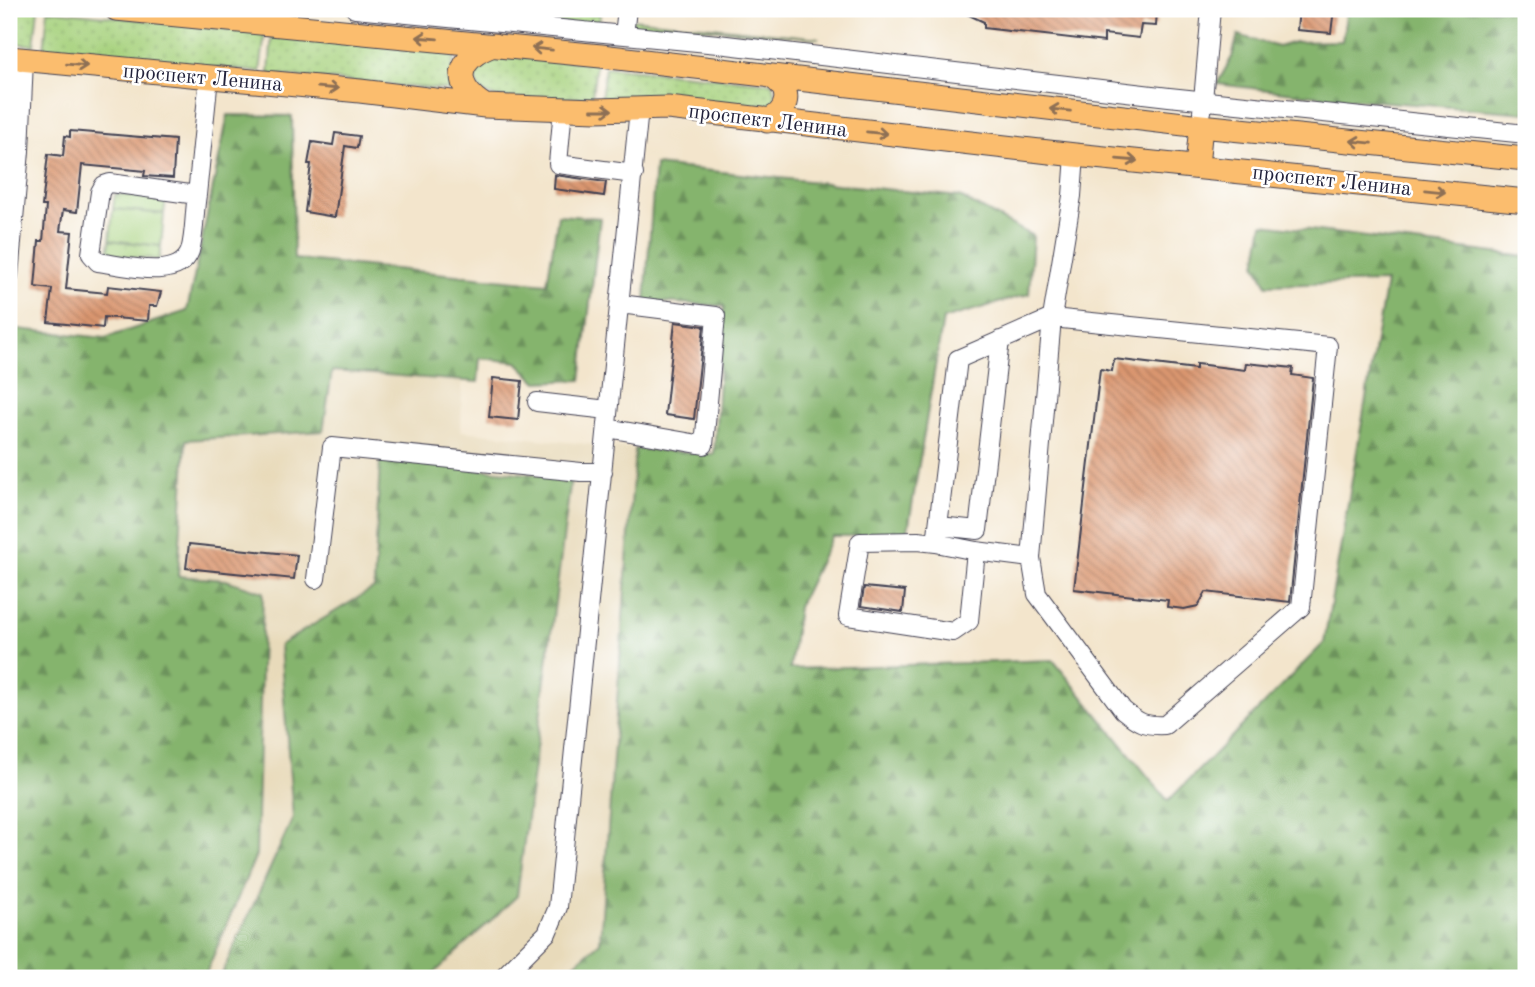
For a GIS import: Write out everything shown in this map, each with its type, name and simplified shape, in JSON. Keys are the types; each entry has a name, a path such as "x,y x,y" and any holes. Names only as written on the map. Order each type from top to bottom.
{"main road":[{"name":"проспект Ленина","path":"116,9 495,44 716,71 1526,159"},
{"path":"485,106 464,86 463,72 472,55 495,44"},
{"name":"проспект Ленина","path":"16,59 360,91 485,106 668,108 1075,155 1526,201"},
{"path":"767,121 782,112 787,99 784,87 772,77"},
{"path":"1197,166 1201,125"}],"street":[{"path":"355,9 429,12 1203,101 1526,134"},
{"path":"624,35 627,9"},
{"path":"1201,125 1211,9"},
{"path":"716,71 718,44"},
{"path":"9,276 20,152 16,59"},
{"path":"197,195 110,183 104,185 100,192 90,254 98,262 161,271 177,264 190,253 197,195 209,77"},
{"path":"563,108 558,163 634,174"},
{"path":"502,978 547,933 558,907 639,109"},
{"path":"937,534 958,359 1052,318 1328,346 1301,607 1165,725 1138,723 1123,710 1037,594 1031,558 1052,318 1072,196 1075,155"},
{"path":"537,402 704,445 716,316 620,304"},
{"path":"975,551 969,621 953,632 848,616 860,542 918,541 937,534 978,530 1000,340"},
{"path":"316,579 332,447 580,472 603,472"},
{"path":"937,534 975,551 1031,558"}],"shaded area":[{"path":"231,362 462,381 461,431 635,449 600,942 567,978 9,978 9,513"}],"green space":[{"path":"9,9 38,9 34,45 9,43"},
{"path":"435,9 552,9 600,14 599,27"},
{"path":"1347,9 1526,9 1526,113 1337,98 1217,84 1232,57 1238,35 1278,47 1295,42 1342,41"},
{"path":"48,10 265,33 260,72 44,50"},
{"path":"631,19 819,38 661,25 654,34 634,31"},
{"path":"272,33 458,53 452,72 457,91 269,74"},
{"path":"487,54 596,63 592,97 523,99 487,94 479,88 475,74 476,67"},
{"path":"605,67 772,83 776,100 765,109 601,100"},
{"path":"228,115 292,116 294,259 547,284 558,215 600,218 581,380 537,382 517,362 480,358 478,382 332,371 323,431 186,440 178,576 226,580 263,592 256,855 204,978 9,978 9,328 105,338 187,311"},
{"path":"655,165 960,197 1033,236 1029,294 943,319 907,536 832,536 798,607 790,669 1053,660 1168,801 1324,643 1386,282 1267,285 1256,265 1263,224 1526,257 1526,978 558,978 600,942 635,449 714,454 724,306 645,301"},
{"path":"115,194 166,199 164,214 113,209"},
{"path":"113,209 164,214 161,246 110,240"},
{"path":"110,240 161,246 159,260 108,254"},
{"path":"380,460 571,478 517,896 429,978 220,978 293,818 280,645 374,588"}],"building":[{"path":"956,9 1069,9 1124,13 1124,9 1157,9 1156,26 1141,25 1139,38 1104,34 1104,42 984,28 984,22"},
{"path":"1299,9 1334,9 1331,33 1297,30"},
{"path":"70,131 175,140 173,178 144,176 145,171 82,165 77,212 63,210 60,231 72,232 66,289 107,293 108,286 161,292 157,306 149,306 148,321 104,317 103,328 48,322 52,289 35,287 39,241 43,241 46,206 42,206 48,154 63,156 65,136 70,137"},
{"path":"335,133 359,136 357,148 345,146 335,217 305,212 312,142 333,145"},
{"path":"555,175 606,182 604,196 554,189"},
{"path":"675,322 704,326 694,419 665,415"},
{"path":"1114,359 1196,369 1196,364 1245,370 1246,363 1293,368 1292,375 1313,378 1290,602 1206,592 1198,606 1184,609 1167,607 1168,600 1074,589 1100,369 1112,371"},
{"path":"493,378 522,381 518,420 489,417"},
{"path":"189,544 297,555 294,579 186,568"},
{"path":"864,587 905,591 903,612 861,606"}]}
